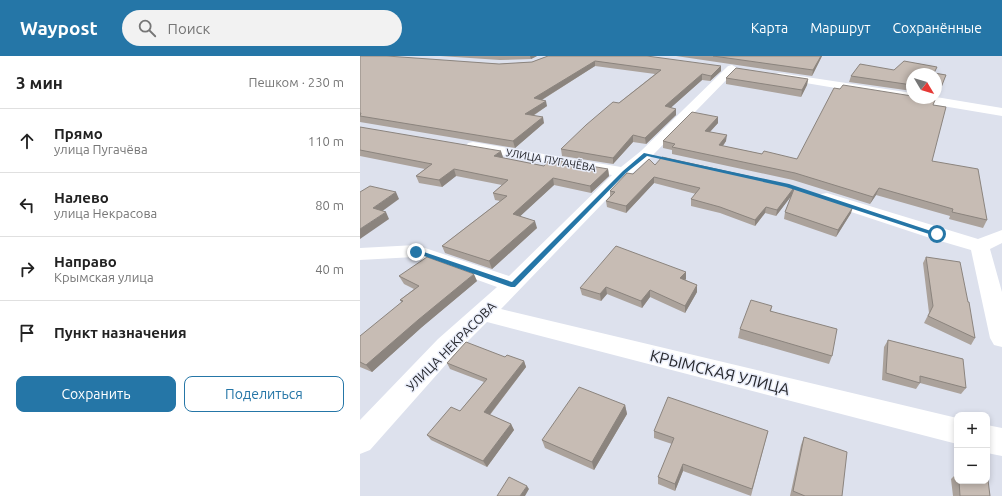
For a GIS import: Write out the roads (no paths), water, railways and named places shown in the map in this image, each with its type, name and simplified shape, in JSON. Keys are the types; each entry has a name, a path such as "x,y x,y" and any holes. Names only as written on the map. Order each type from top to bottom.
{"street":[{"name":"УЛИЦА НЕКРАСОВА","path":"360,440 447,346 513,285 624,172 646,154 729,67"},
{"path":"771,74 906,96"},
{"path":"942,102 1002,112"},
{"name":"УЛИЦА ПУГАЧЁВА","path":"461,144 624,172"},
{"path":"646,154 668,159"},
{"path":"810,193 937,234 980,246 1002,236"},
{"path":"980,246 1002,338"},
{"path":"360,254 416,252 513,285"},
{"name":"КРЫМСКАЯ УЛИЦА","path":"483,314 954,430"},
{"path":"990,440 1002,442"}]}
